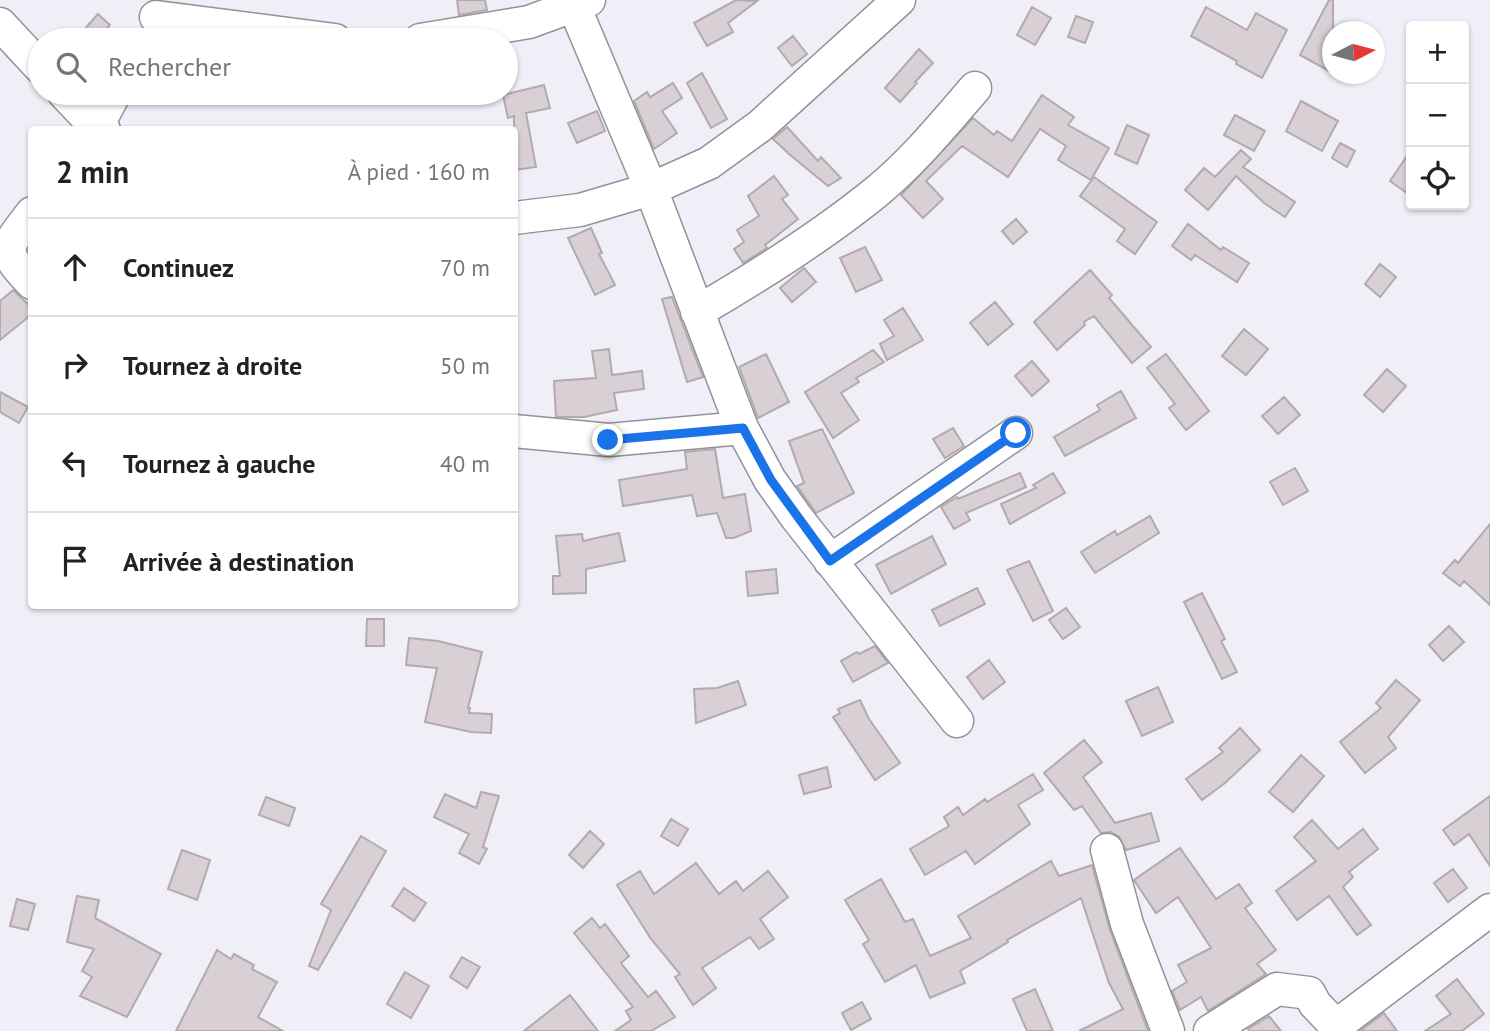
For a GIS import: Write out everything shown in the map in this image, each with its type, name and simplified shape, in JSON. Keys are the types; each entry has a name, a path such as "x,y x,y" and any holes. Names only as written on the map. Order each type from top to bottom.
{"street":[{"path":"518,218 580,210 651,189 709,163 760,126 899,0"},
{"path":"493,28 529,22 565,5 651,189 743,428 771,480 830,561 957,721"},
{"path":"154,19 232,28"},
{"path":"0,24 28,54"},
{"path":"697,312 780,263 876,192 939,130 975,88"},
{"path":"75,105 95,126"},
{"path":"99,126 109,105"},
{"path":"28,218 7,245 11,264 28,279"},
{"path":"518,431 608,440 743,428"},
{"path":"830,561 1016,433"},
{"path":"1107,850 1127,924 1168,1031"},
{"path":"1210,1031 1278,989 1309,993 1315,1004 1338,1028 1490,910"}],"building":[{"path":"457,0 485,0 487,10 459,15"},
{"path":"736,0 757,1 728,23 733,32 707,46 694,23"},
{"path":"1329,0 1333,0 1333,21 1322,21 1322,67 1300,55"},
{"path":"1032,7 1051,18 1035,45 1017,35"},
{"path":"1206,7 1247,30 1256,13 1287,30 1262,78 1191,36"},
{"path":"98,14 110,25 107,28 86,28"},
{"path":"1076,16 1093,22 1085,43 1068,37"},
{"path":"793,36 807,54 792,66 778,48"},
{"path":"919,49 933,63 900,102 885,88"},
{"path":"702,73 727,119 711,128 687,83"},
{"path":"673,83 682,98 662,111 677,133 654,149 634,101 647,92 650,97"},
{"path":"544,85 550,108 526,113 536,167 518,169 518,126 514,126 514,116 508,118 505,105 518,105 518,91"},
{"path":"1042,95 1074,117 1068,125 1109,148 1091,180 1058,160 1066,146 1040,129 1008,177 962,146 926,181 943,199 923,218 901,195 973,118 994,135 997,131 1012,141"},
{"path":"1301,101 1338,121 1322,151 1286,131"},
{"path":"597,111 605,131 577,143 568,123"},
{"path":"1235,115 1265,131 1254,151 1224,135"},
{"path":"1127,125 1149,135 1137,164 1115,154"},
{"path":"787,127 818,161 821,157 841,178 828,186 773,139"},
{"path":"1340,143 1355,151 1347,167 1332,158"},
{"path":"1241,150 1251,159 1243,167 1295,202 1285,217 1264,203 1236,176 1208,210 1185,190 1204,168 1215,177"},
{"path":"1406,157 1406,192 1390,181"},
{"path":"774,176 788,195 782,199 798,219 765,245 767,248 743,263 734,249 744,242 737,230 759,216 748,196"},
{"path":"1094,177 1157,222 1135,254 1117,241 1125,229 1080,196"},
{"path":"1016,219 1027,232 1013,244 1002,231"},
{"path":"1188,224 1221,250 1223,247 1249,263 1237,282 1195,255 1191,260 1172,246"},
{"path":"591,228 602,253 599,254 615,285 595,295 568,238"},
{"path":"865,247 882,280 856,292 840,258"},
{"path":"1380,264 1396,277 1380,297 1365,284"},
{"path":"804,268 816,282 792,302 780,288"},
{"path":"1090,270 1112,295 1109,298 1151,347 1132,363 1094,316 1084,322 1085,325 1057,350 1034,322"},
{"path":"13,290 28,304 28,317 0,340 0,301"},
{"path":"672,297 703,377 687,382 662,299"},
{"path":"995,302 1013,324 988,345 970,323"},
{"path":"903,308 923,340 887,360 880,344 894,336 884,320"},
{"path":"1244,329 1268,349 1246,375 1222,356"},
{"path":"609,349 612,375 642,371 644,389 614,393 617,410 584,417 556,417 554,381 596,378 592,351"},
{"path":"873,350 884,362 856,378 859,382 841,393 859,420 833,438 805,392"},
{"path":"766,354 789,402 758,418 739,367"},
{"path":"1166,354 1209,411 1186,430 1169,408 1175,404 1147,368"},
{"path":"1032,361 1049,381 1032,396 1015,376"},
{"path":"1387,369 1406,386 1383,412 1364,395"},
{"path":"1121,391 1136,418 1065,456 1054,437 1100,410 1097,405"},
{"path":"0,392 28,407 19,423 0,412"},
{"path":"1284,397 1300,415 1278,434 1262,416"},
{"path":"953,428 964,446 945,458 933,439"},
{"path":"822,429 854,493 816,513 797,486 804,483 789,441"},
{"path":"715,449 723,498 745,494 751,531 734,538 726,538 717,513 697,516 692,495 623,506 619,480 687,469 685,452"},
{"path":"1295,468 1308,491 1283,505 1270,482"},
{"path":"1020,473 1026,487 966,513 970,520 954,529 941,507 957,497 958,499"},
{"path":"1053,473 1065,493 1010,524 1001,504 1036,488 1033,485"},
{"path":"1150,516 1159,533 1095,573 1081,552 1115,531 1117,535"},
{"path":"1490,524 1490,605 1464,581 1460,586 1443,573 1455,560 1458,563"},
{"path":"619,533 625,561 586,569 586,593 553,594 553,576 560,576 556,536 582,534 583,541"},
{"path":"932,536 946,564 891,594 876,565"},
{"path":"1029,561 1053,611 1033,621 1007,570"},
{"path":"776,569 778,593 748,596 746,572"},
{"path":"977,588 985,604 940,626 932,610"},
{"path":"1202,593 1225,639 1221,641 1237,672 1222,679 1184,602"},
{"path":"1066,608 1080,627 1063,639 1049,620"},
{"path":"367,619 384,619 384,646 366,646"},
{"path":"1449,626 1464,642 1443,661 1429,645"},
{"path":"409,638 438,641 482,652 468,708 469,713 492,714 491,733 471,732 425,722 437,668 406,665"},
{"path":"875,646 888,663 853,682 841,661"},
{"path":"989,660 1005,682 983,699 967,677"},
{"path":"1396,680 1420,700 1388,737 1396,748 1365,773 1340,742 1381,708 1376,703"},
{"path":"738,681 746,705 696,723 694,689 717,688"},
{"path":"1158,687 1173,722 1142,736 1126,701"},
{"path":"860,700 869,719 900,763 875,780 833,717 840,713 838,709"},
{"path":"1240,728 1260,750 1225,783 1202,800 1186,779 1223,752 1219,748"},
{"path":"1084,740 1102,762 1083,777 1115,823 1151,813 1159,841 1126,850 1119,837 1111,832 1101,833 1082,806 1074,810 1044,773"},
{"path":"1301,755 1324,776 1293,812 1269,792"},
{"path":"827,767 831,787 804,794 799,775"},
{"path":"1033,774 1043,790 1018,805 1030,824 975,864 966,851 925,875 910,849 949,826 944,817 958,807 963,815 985,799 987,802"},
{"path":"481,792 499,796 483,847 487,849 479,864 459,853 469,834 434,817 445,794 476,808"},
{"path":"1490,796 1490,866 1469,834 1454,845 1443,830"},
{"path":"266,797 295,808 289,826 259,815"},
{"path":"671,819 688,829 678,846 661,836"},
{"path":"1312,820 1338,849 1363,829 1378,849 1349,872 1353,877 1343,887 1371,925 1357,935 1329,896 1297,920 1276,891 1316,861 1294,837"},
{"path":"590,831 604,844 583,868 569,855"},
{"path":"361,836 386,851 318,970 309,966 331,910 321,904"},
{"path":"1180,848 1216,899 1239,884 1252,903 1245,908 1276,950 1257,964 1266,974 1208,1011 1201,997 1180,1010 1172,991 1187,982 1178,965 1211,948 1178,897 1156,913 1134,880"},
{"path":"182,850 210,860 197,900 168,889"},
{"path":"1051,861 1059,876 1092,865 1110,930 1148,1031 1079,1031 1123,1009 1109,983 1081,898 1007,940 1008,942 960,971 965,983 930,998 916,965 885,982 863,944 869,940 845,900 881,879 905,922 913,919 930,956 971,938 958,916"},
{"path":"696,863 719,894 736,881 743,891 768,871 788,897 760,919 774,939 759,949 750,937 702,968 716,988 693,1005 675,977 680,974 651,939 617,885 640,871 654,894"},
{"path":"1453,869 1467,888 1448,902 1434,883"},
{"path":"404,888 426,903 414,921 392,906"},
{"path":"77,896 99,900 95,918 161,954 127,1017 80,996 92,977 82,971 94,949 67,942"},
{"path":"17,899 35,904 28,930 10,926"},
{"path":"592,918 600,928 605,924 629,956 621,963 648,997 656,991 675,1017 651,1031 615,1031 631,1020 626,1011 633,1007 574,933"},
{"path":"217,950 231,959 234,954 254,965 252,969 277,982 258,1017 283,1031 176,1031"},
{"path":"462,957 480,967 467,988 450,977"},
{"path":"405,972 429,986 411,1018 387,1004"},
{"path":"1457,979 1484,1014 1462,1031 1425,1031 1451,1014 1436,996"},
{"path":"1035,989 1053,1031 1027,1031 1013,999"},
{"path":"570,995 598,1031 524,1031"},
{"path":"862,1002 871,1019 851,1030 842,1013"},
{"path":"1384,1013 1397,1031 1360,1031"},
{"path":"1269,1016 1281,1031 1249,1031 1248,1029"}],"route":[{"path":"608,440 743,428 771,480 830,561 1016,433"}]}
